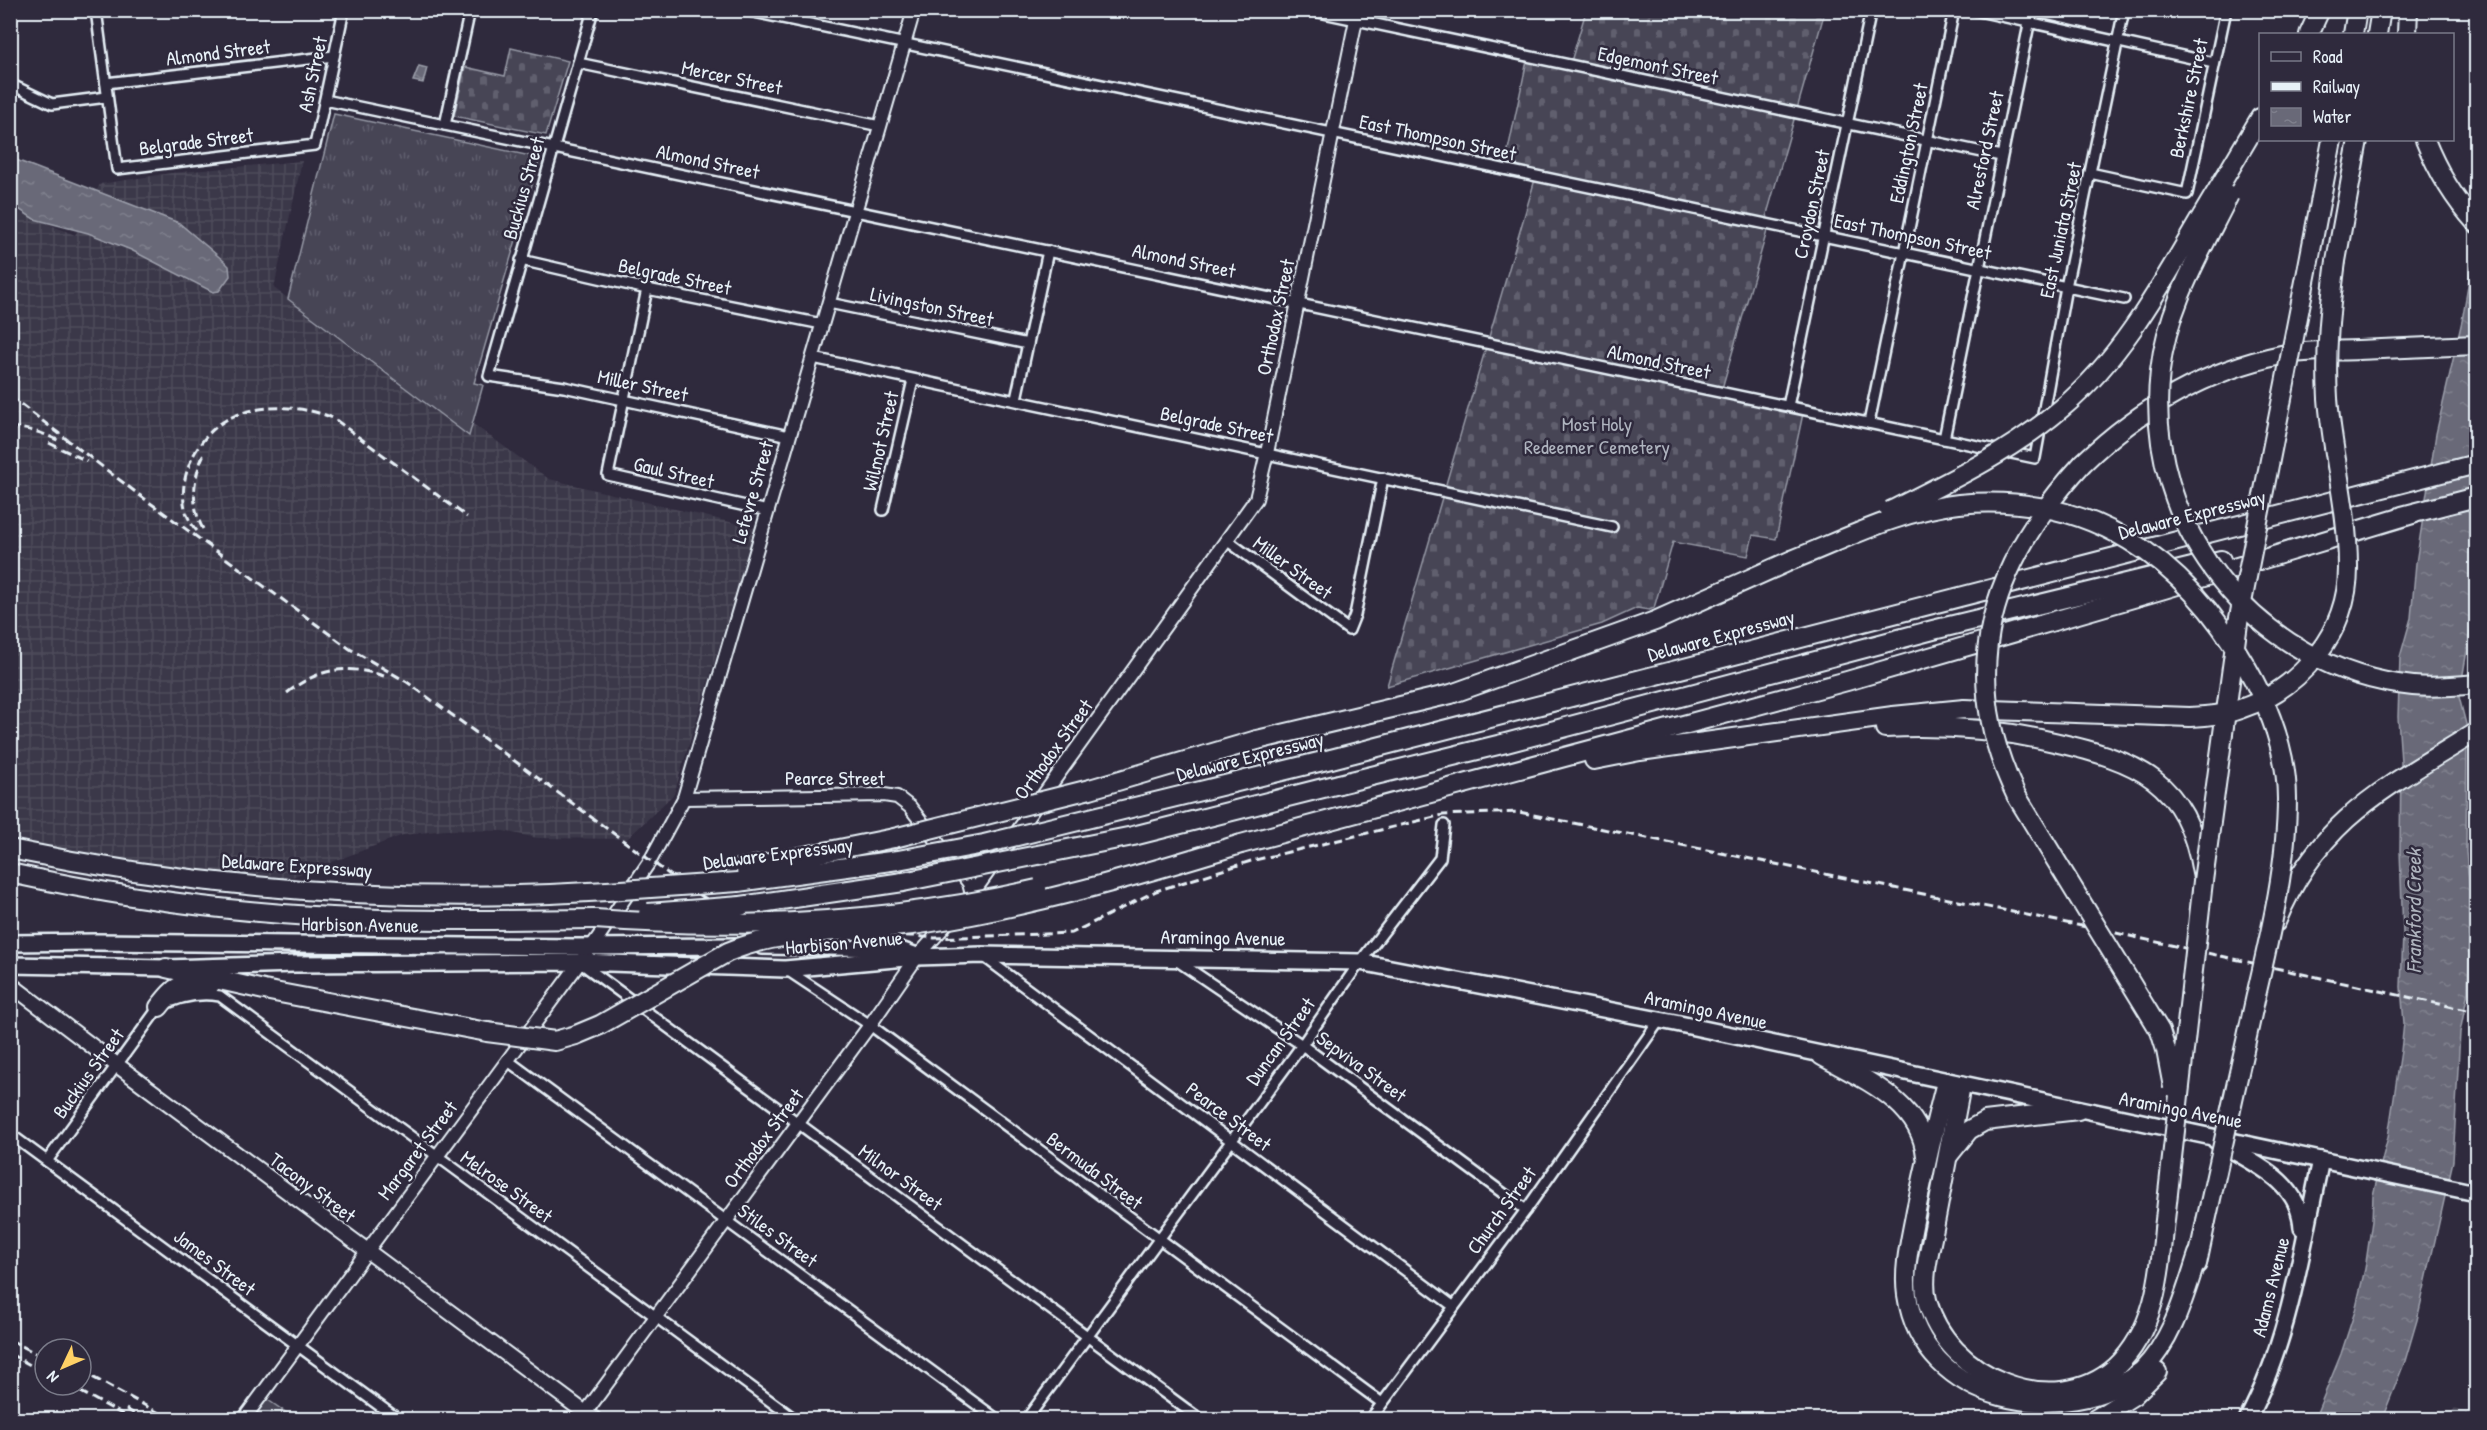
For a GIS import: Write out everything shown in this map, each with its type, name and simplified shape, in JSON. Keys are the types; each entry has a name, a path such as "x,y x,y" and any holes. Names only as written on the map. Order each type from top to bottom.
{"highway":[{"path":"2309,33 2320,10"},
{"path":"2353,33 2357,10"},
{"path":"2377,33 2381,10"},
{"path":"2407,33 2408,10"},
{"path":"2259,120 2224,192 2169,324 2160,372 2158,418 2160,441 2169,483 2187,529 2210,567 2237,601 2271,631 2310,655 2349,672 2391,683 2434,687 2476,684"},
{"path":"736,876 1090,789 1257,740 1451,694 1655,621 1792,560 1984,463 2021,440 2064,407 2126,337 2259,137"},
{"path":"1953,1083 1948,1156 1928,1262 1926,1298 1932,1316 1953,1349 1982,1372 2019,1388 2049,1392 2081,1387 2115,1367 2131,1348 2146,1324 2161,1268 2176,1109 2203,881 2238,623 2332,141"},
{"path":"1451,788 1640,752 1893,716 1964,709 2190,717 2225,713 2247,707 2270,696 2297,677 2320,650 2338,619 2347,584 2347,544 2331,427 2327,373 2329,317 2336,261 2358,141"},
{"path":"2425,141 2440,172 2471,217"},
{"path":"2176,1109 2168,1060 2160,1031 2016,795 1999,756 1988,713 1984,671 1996,605 2016,558 2033,526 2054,495 2083,463 2124,426 2165,398 2232,368 2282,355 2308,351 2476,345"},
{"name":"Delaware Expressway","path":"10,849 143,873 267,888 316,892 471,896 607,891 898,861 984,844 1331,759 2476,464"},
{"path":"595,919 741,906 903,882 1132,836 1506,743 1933,630 2476,497"},
{"path":"1792,560 1909,515 1942,507 1983,503 2037,507 2091,522 2116,532 2163,562 2190,587 2221,625 2255,681 2279,740 2285,767 2286,824 2269,940 2198,1254 2170,1334 2141,1372 2122,1388 2104,1398 2072,1410 2053,1411 2022,1409 1995,1402 1971,1391 1946,1372 1924,1345 1907,1295 1906,1266 1926,1162 1953,1083"},
{"path":"166,968 264,990 487,1032 555,1041 600,1025 728,952 749,943 777,936 923,924 990,913 1073,893 1241,844 1847,681 2413,514"},
{"path":"1785,732 1931,726 1960,727 2018,734 2113,757 2128,763 2156,781 2169,794 2186,819 2198,851 2203,881"},
{"path":"2269,940 2297,879 2337,827 2362,804 2476,732"},
{"path":"10,873 109,893 222,908 381,919 595,919 697,925 860,917 1014,894 1241,844"},
{"path":"159,1007 173,989 188,983 264,990"},
{"path":"1822,1056 1872,1084 1901,1105 1920,1132 1925,1147 1926,1162"},
{"path":"1948,1156 1969,1130 1985,1121 2078,1110"},
{"path":"2094,1419 2108,1413 2134,1395 2157,1373 2173,1348 2192,1298 2198,1254"}],"main road":[{"path":"10,933 47,942"},
{"name":"Harbison Avenue","path":"10,943 895,948 917,957"},
{"name":"Harbison Avenue","path":"10,965 166,968 295,964 580,962 785,969 917,957"},
{"name":"Aramingo Avenue","path":"917,957 1173,957 1359,962 1498,987 2472,1192"},
{"name":"Tacony Street","path":"10,984 587,1417"},
{"path":"2206,1135 2284,1182 2300,1211 2301,1251"},
{"name":"Adams Avenue","path":"2247,1419 2271,1367 2294,1290 2321,1160"}],"street":[{"path":"10,84 52,104 107,97 96,10"},
{"name":"Ash Street","path":"315,145 344,10"},
{"path":"445,125 470,10"},
{"name":"Buckius Street","path":"489,376 593,10"},
{"name":"East Thompson Street","path":"744,10 2124,299"},
{"name":"Lefevre Street","path":"580,962 650,861 684,798 914,10"},
{"name":"Edgemont Street","path":"1308,10 1357,15 2001,156"},
{"name":"Croydon Street","path":"1788,406 1871,10"},
{"name":"Eddington Street","path":"1869,423 1954,10"},
{"path":"1974,10 2214,63"},
{"name":"Alresford Street","path":"1944,439 1977,268 2032,10"},
{"name":"East Juniata Street","path":"2035,458 2066,287 2124,10"},
{"name":"Berkshire Street","path":"2090,173 2187,194 2226,10"},
{"name":"Orthodox Street","path":"587,1417 657,1316 870,1025 917,957 972,895 1256,499 1268,453 1357,15"},
{"name":"Almond Street","path":"106,83 334,56"},
{"name":"Mercer Street","path":"578,63 880,126"},
{"name":"Belgrade Street","path":"107,97 117,169 315,145"},
{"name":"Almond Street","path":"325,100 554,146 2035,458"},
{"path":"1016,399 1048,251"},
{"name":"Belgrade Street","path":"521,260 647,289 822,324"},
{"path":"624,399 647,289"},
{"name":"Livingston Street","path":"829,303 1028,344"},
{"name":"Belgrade Street","path":"813,358 912,380 1016,399 1612,527"},
{"name":"Miller Street","path":"489,376 564,387 789,436"},
{"name":"Wilmot Street","path":"883,510 912,380"},
{"name":"Gaul Street","path":"624,399 608,476 768,511"},
{"name":"Miller Street","path":"1228,541 1349,630 1355,615 1383,478"},
{"name":"Pearce Street","path":"684,798 884,795 897,797 910,807 949,856 969,884 972,895"},
{"name":"Duncan Street","path":"1026,1419 1302,1045 1359,962 1440,858 1444,825"},
{"name":"Pearce Street","path":"982,956 1453,1306"},
{"name":"Sepviva Street","path":"1173,957 1302,1045 1526,1210"},
{"name":"Margaret Street","path":"243,1419 580,962"},
{"name":"Milnor Street","path":"580,962 1201,1419"},
{"name":"Bermuda Street","path":"785,969 870,1025 1382,1403"},
{"name":"Melrose Street","path":"159,1007 172,1000 190,996 220,996 796,1419"},
{"name":"Buckius Street","path":"47,1161 159,1007"},
{"name":"Church Street","path":"1370,1419 1526,1210 1659,1021"},
{"name":"Stiles Street","path":"507,1060 998,1419"},
{"name":"James Street","path":"10,1134 399,1419"}],"shaded area":[{"path":"302,161 274,288 469,436 473,424 549,479 755,528 674,794 627,839 538,838 503,831 445,830 403,835 290,878 245,882 11,841 10,208 75,235 100,184 171,173"},
{"path":"2455,1408 2476,1417 2476,1419 2445,1419"}],"green space":[{"name":"Most Holy Redeemer Cemetery","path":"1586,11 1825,11 1767,214 1769,224 1721,392 1804,409 1776,539 1753,535 1748,556 1673,542 1654,608 1649,610 1637,608 1602,624 1387,686 1536,176 1504,169 1528,56 1570,65"},
{"path":"511,48 568,61 546,135 454,116 465,67 505,76"},
{"path":"334,114 540,158 474,383 483,385 469,436 288,299"},
{"path":"265,1398 287,1413 301,1419 250,1420"}],"water":[{"path":"419,66 427,68 423,83 413,81"},
{"path":"11,158 179,223 229,266 230,276 219,291 213,292 131,250 88,233 34,219 11,204"},
{"name":"Frankford Creek","path":"2476,240 2476,598 2459,697 2467,728 2466,852 2471,898 2468,992 2460,1032 2453,1161 2417,1320 2405,1361 2382,1419 2314,1420 2341,1354 2365,1269 2372,1221 2373,1195 2388,1137 2401,1051 2404,1023 2401,987 2403,934 2400,850 2401,762 2398,717 2400,657 2411,618 2416,563 2436,434 2462,321"}],"railway":[{"path":"10,396 138,494 350,649 407,682 677,880 723,909 756,924 791,934 824,937 918,936 934,938 1072,933 1156,891 1251,861 1443,815 1519,812 2116,933 2476,1012"},
{"path":"197,531 188,518 184,503 187,471 194,455 202,441 226,420 238,414 265,408 308,410 333,418 467,517"},
{"path":"10,427 37,432 61,442"},
{"path":"49,443 87,461"},
{"path":"203,529 196,511 195,482 204,454"},
{"path":"287,693 311,678 335,670 360,670 387,677"},
{"path":"10,1340 33,1352"},
{"path":"10,1354 33,1366"},
{"path":"93,1377 172,1420"},
{"path":"90,1397 133,1420"},
{"path":"126,1409 145,1420"}]}
